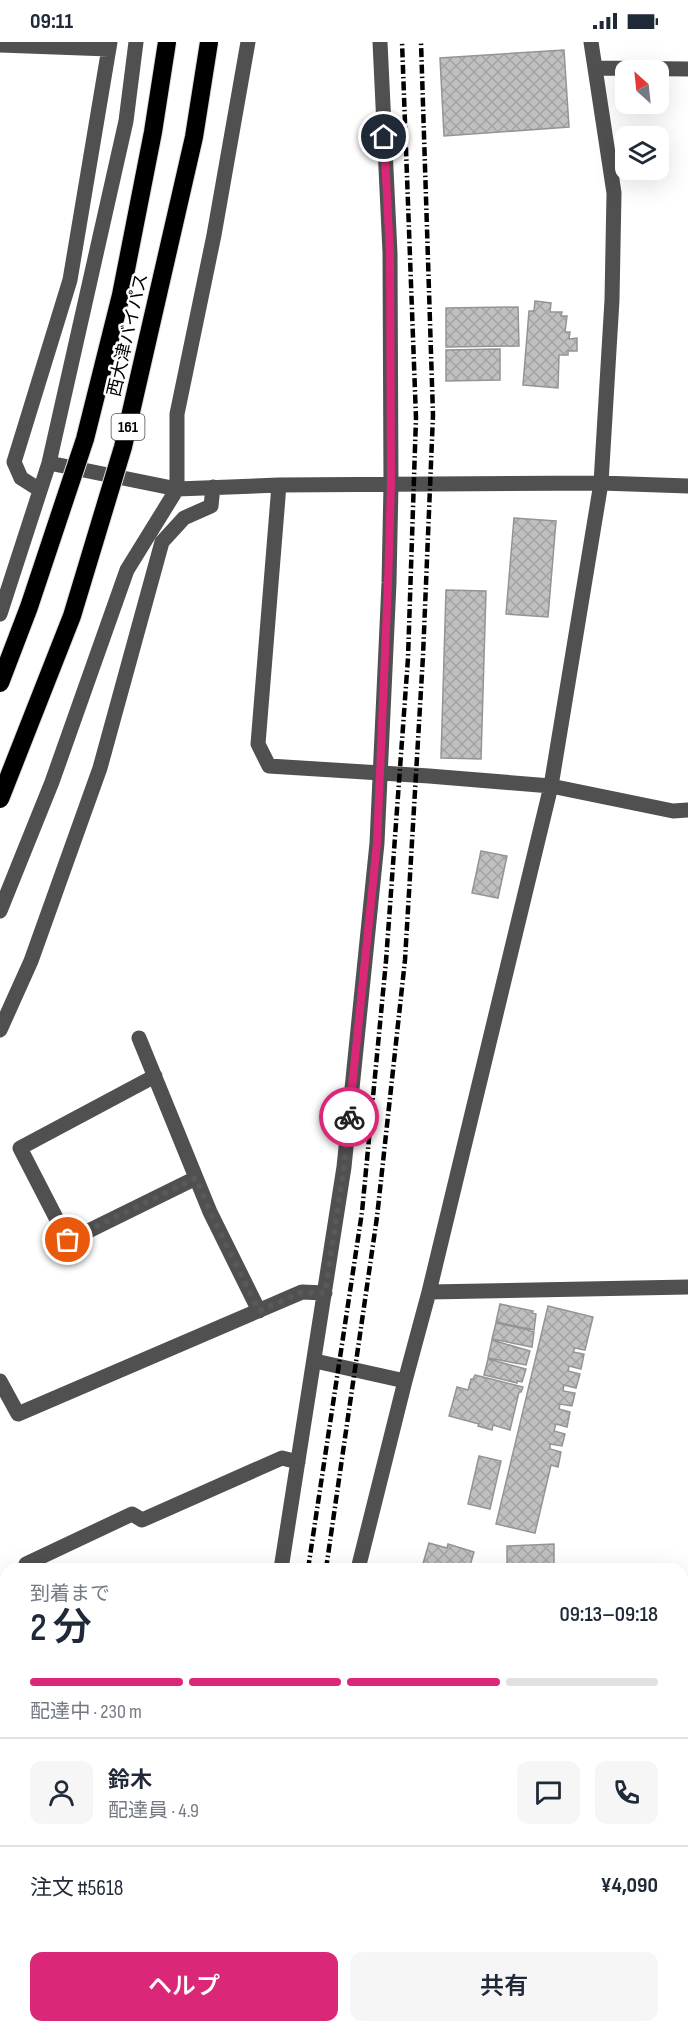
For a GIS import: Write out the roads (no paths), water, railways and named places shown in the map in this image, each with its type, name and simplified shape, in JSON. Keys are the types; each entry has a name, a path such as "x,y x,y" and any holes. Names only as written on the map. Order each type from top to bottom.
{"highway":[{"name":"西大津バイパス","path":"0,683 29,607 85,439 121,295 153,132 166,42"},
{"name":"西大津バイパス","path":"0,799 72,616 123,447 194,137 209,42"}],"street":[{"path":"0,614 49,463 126,121 136,42"},
{"path":"0,910 51,782 127,570 177,489 177,414 214,235 248,42"},
{"path":"282,1563 315,1360 349,1121 377,843 391,484 390,253 380,42"},
{"path":"360,1563 429,1292 551,786 601,483 612,300 614,193 591,42"},
{"path":"0,45 109,46 70,280 14,462 21,478 40,490"},
{"path":"596,68 688,69"},
{"path":"49,463 177,489 391,484 601,483 688,486"},
{"path":"279,485 258,744 269,766 551,786 673,811 688,810"},
{"path":"0,1030 31,961 100,768 162,542 184,518 211,506 213,487"},
{"path":"139,1038 210,1212 259,1311"},
{"path":"155,1076 20,1148 68,1240 196,1178"},
{"path":"429,1292 688,1287"},
{"path":"0,1382 18,1414 302,1292 325,1293"},
{"path":"315,1360 405,1381"},
{"path":"28,1563 132,1514 142,1520 282,1458 298,1462"}],"railway":[{"path":"309,1563 362,1212 386,961 408,658 416,418 402,42"},
{"path":"327,1563 377,1217 405,960 423,656 433,415 421,42"}]}
